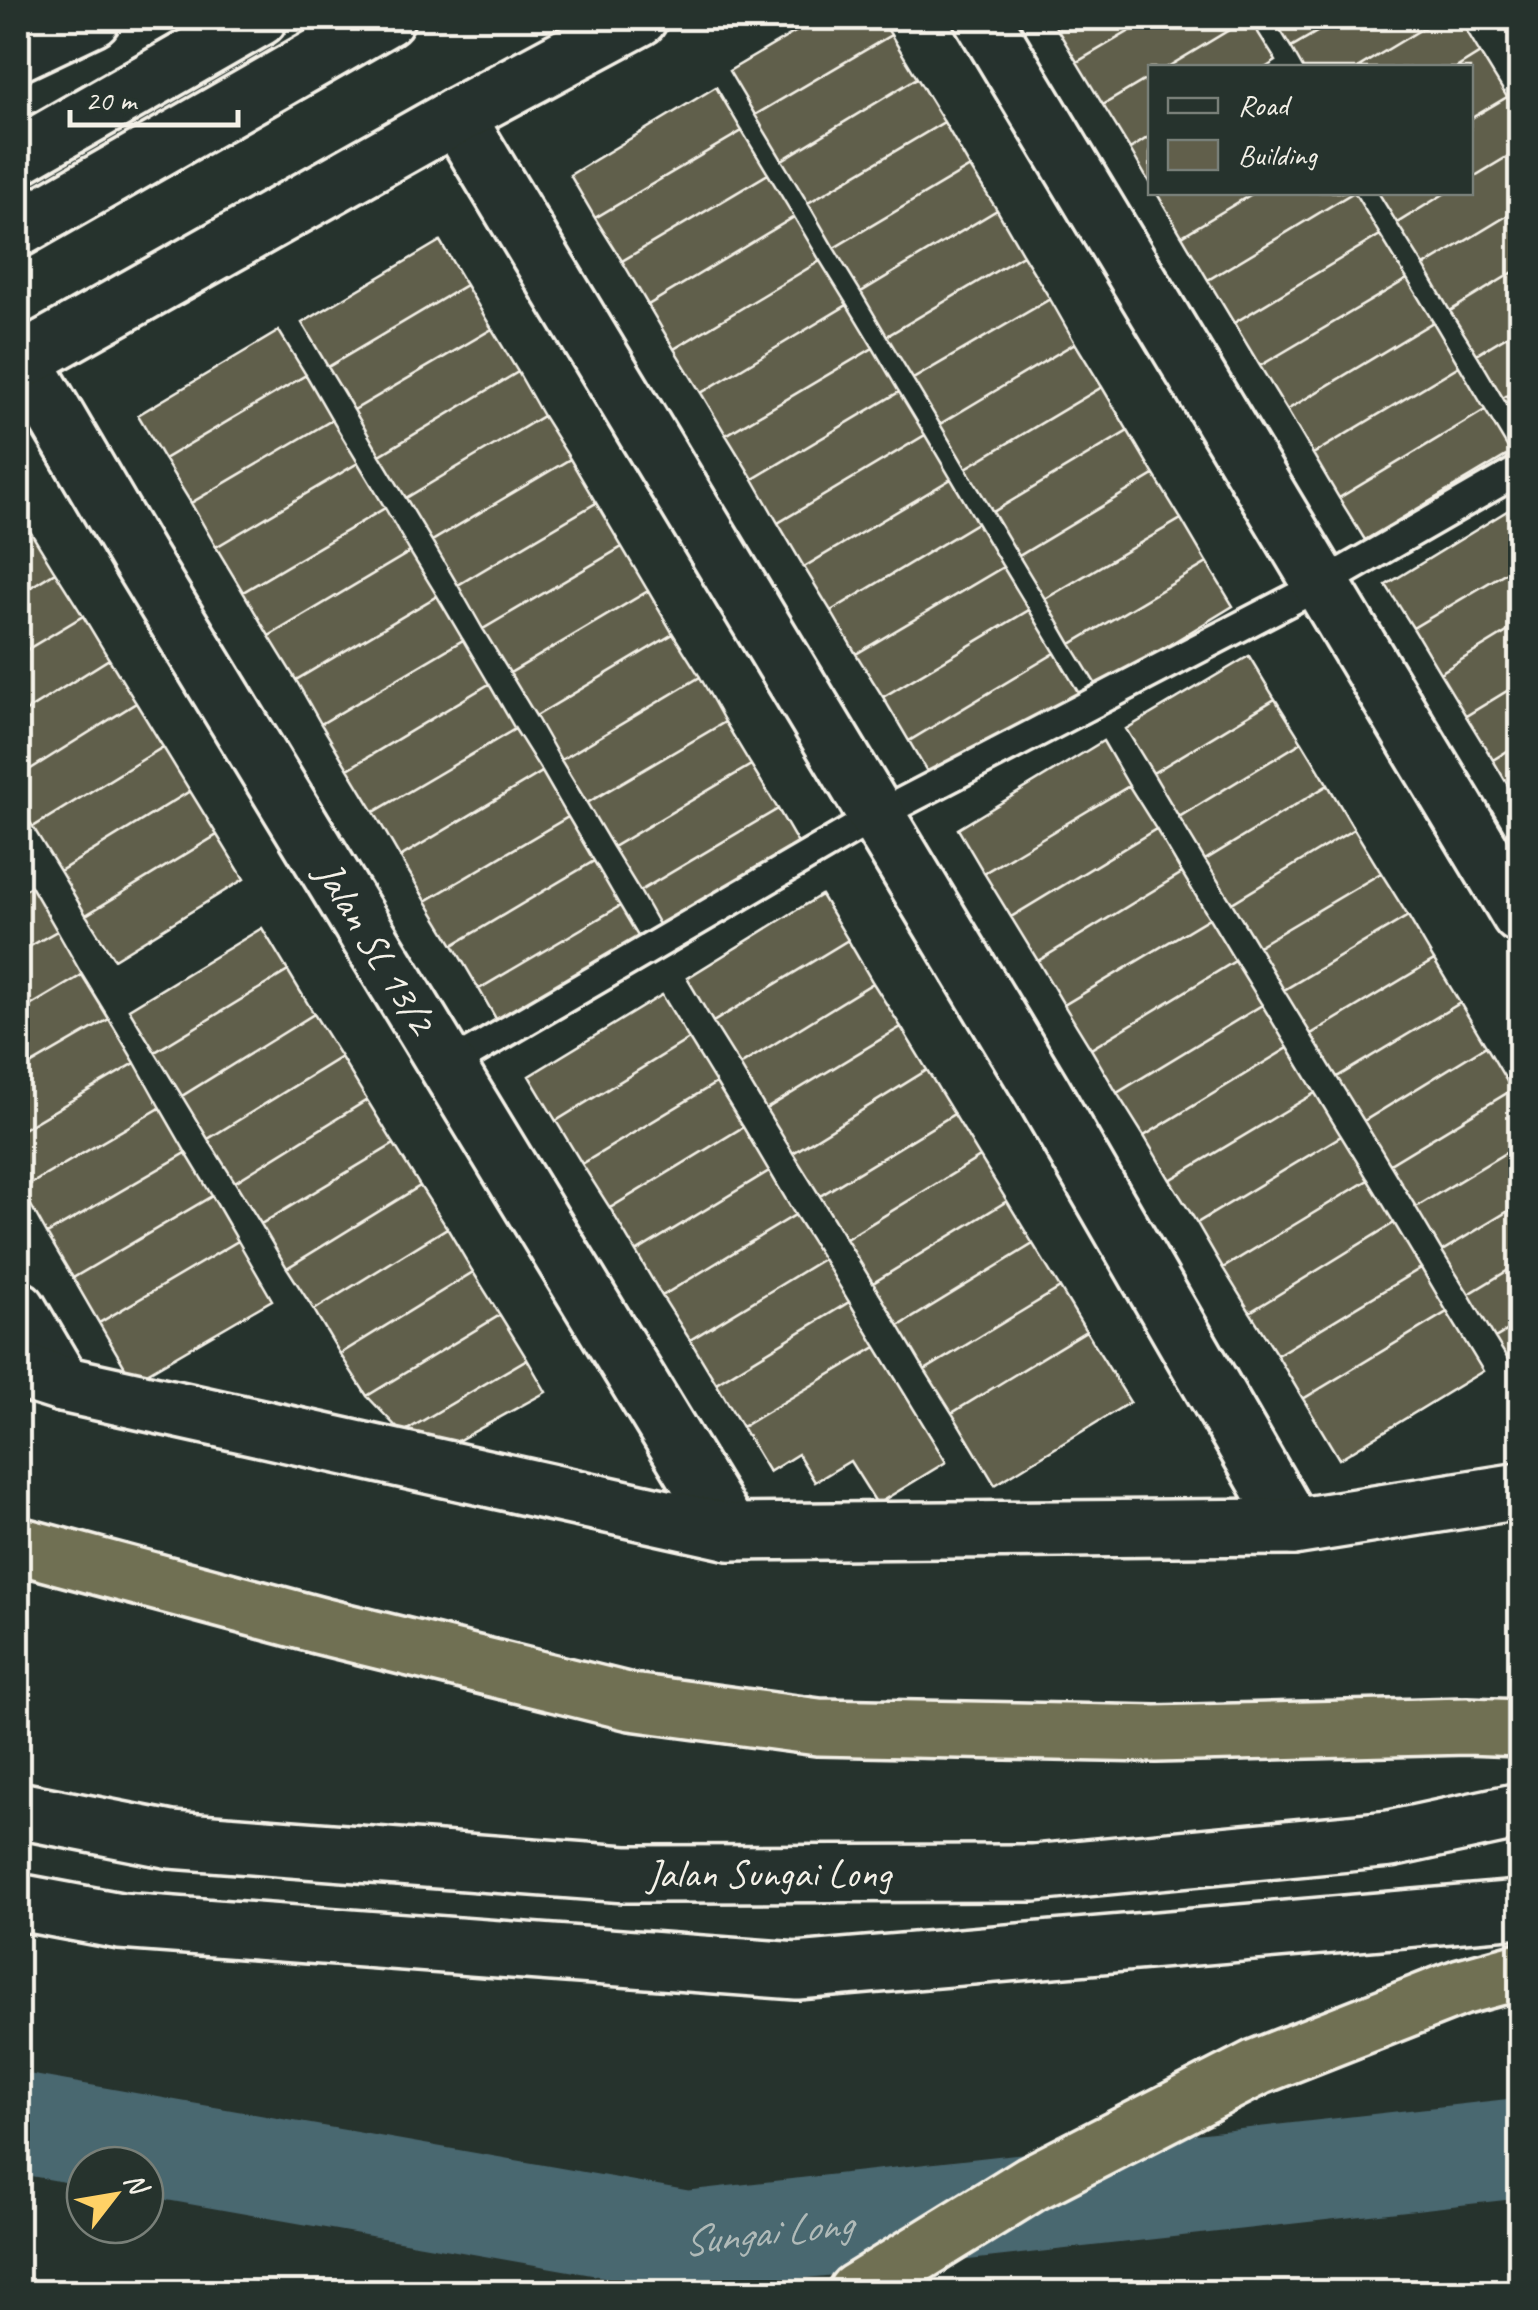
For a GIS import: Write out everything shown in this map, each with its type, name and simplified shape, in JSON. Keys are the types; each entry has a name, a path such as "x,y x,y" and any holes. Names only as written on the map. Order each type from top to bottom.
{"highway":[{"path":"18,1544 321,1626 631,1702 818,1727 1156,1734 1520,1728"},
{"path":"856,2292 1032,2183 1258,2068 1462,1986 1520,1971"}],"street":[{"path":"18,53 92,18"},
{"path":"18,156 259,18"},
{"path":"18,229 386,18"},
{"path":"20,361 639,18"},
{"path":"982,18 1520,915"},
{"path":"456,116 1042,1091 1293,1527"},
{"name":"Jalan SL 13/2","path":"20,361 730,1532"},
{"path":"18,1309 40,1377 730,1532 1293,1527 1520,1492"},
{"name":"Jalan Sungai Long","path":"18,1810 171,1840 626,1874 1034,1874 1390,1839 1520,1811"},
{"path":"18,1902 120,1921 797,1971 1520,1909"}],"lane":[{"path":"448,1066 876,816 1320,584 1520,470"}],"building":[{"path":"819,18 881,18 891,35 755,115 729,71"},
{"path":"1053,18 1152,18 1077,62"},
{"path":"1152,18 1249,18 1171,65 1148,65 1148,78 1103,105 1077,62"},
{"path":"1249,18 1276,61 1270,65 1171,65"},
{"path":"1273,18 1341,18 1291,47"},
{"path":"1341,18 1440,18 1362,65 1301,65 1291,47"},
{"path":"1440,18 1459,18 1480,53 1461,65 1362,65"},
{"path":"891,35 917,78 782,160 755,115"},
{"path":"1480,53 1507,97 1473,117 1473,65 1461,65"},
{"path":"917,78 944,122 808,203 782,160"},
{"path":"1148,78 1148,137 1130,149 1103,105"},
{"path":"716,87 742,131 595,218 570,175"},
{"path":"1507,97 1520,119 1520,149 1473,177 1473,117"},
{"path":"944,122 970,167 834,248 808,203"},
{"path":"742,131 768,174 622,261 595,218"},
{"path":"1148,137 1148,180 1130,149"},
{"path":"1520,149 1520,208 1424,266 1397,223 1442,195 1473,195 1473,177"},
{"path":"970,167 997,210 861,292 834,248"},
{"path":"768,174 794,217 648,305 622,261"},
{"path":"1158,195 1250,195 1182,236"},
{"path":"1250,195 1349,195 1208,280 1182,236"},
{"path":"1349,195 1356,195 1380,235 1234,323 1208,280"},
{"path":"1380,195 1442,195 1397,223"},
{"path":"1520,208 1520,268 1450,311 1424,266"},
{"path":"997,210 1023,255 887,336 861,292"},
{"path":"794,217 820,261 674,349 648,305"},
{"path":"1380,235 1407,279 1260,366 1234,323"},
{"path":"440,241 466,285 328,367 302,323"},
{"path":"1023,255 1050,299 913,379 887,336"},
{"path":"820,261 847,305 701,393 674,349"},
{"path":"1520,268 1520,328 1477,354 1450,311"},
{"path":"1407,279 1433,322 1287,410 1260,366"},
{"path":"466,285 492,329 354,410 328,367"},
{"path":"1050,299 1075,343 940,424 913,379"},
{"path":"847,305 873,348 726,435 701,393"},
{"path":"1433,322 1459,366 1313,454 1287,410"},
{"path":"1520,328 1520,387 1503,398 1477,354"},
{"path":"492,329 518,372 380,455 354,410"},
{"path":"279,331 306,375 164,459 138,415"},
{"path":"1075,343 1102,387 966,468 940,424"},
{"path":"873,348 899,392 753,479 726,435"},
{"path":"1459,366 1485,410 1339,498 1313,454"},
{"path":"518,372 543,416 406,498 380,455"},
{"path":"306,375 332,420 191,503 164,459"},
{"path":"1102,387 1128,431 993,512 966,468"},
{"path":"1520,387 1520,427 1503,398"},
{"path":"899,392 925,435 778,523 753,479"},
{"path":"1485,410 1511,453 1365,540 1339,498"},
{"path":"543,416 570,459 432,541 406,498"},
{"path":"332,420 358,463 216,547 191,503"},
{"path":"1128,431 1154,475 1019,556 993,512"},
{"path":"925,435 951,479 804,567 778,523"},
{"path":"570,459 596,503 458,585 432,541"},
{"path":"358,463 385,508 243,592 216,547"},
{"path":"1154,475 1181,519 1045,599 1019,556"},
{"path":"951,479 977,523 831,611 804,567"},
{"path":"596,503 622,547 483,629 458,585"},
{"path":"1520,503 1520,564 1413,628 1386,585"},
{"path":"385,508 410,552 269,636 243,592"},
{"path":"1181,519 1207,563 1071,644 1045,599"},
{"path":"977,523 1003,567 856,654 831,611"},
{"path":"28,528 55,572 18,595 18,535"},
{"path":"622,547 648,591 510,673 483,629"},
{"path":"410,552 437,596 296,680 269,636"},
{"path":"1207,563 1233,606 1098,688 1071,644"},
{"path":"1520,564 1520,624 1440,673 1413,628"},
{"path":"1003,567 1029,610 883,697 856,654"},
{"path":"55,572 83,616 18,655 18,595"},
{"path":"648,591 673,634 536,716 510,673"},
{"path":"437,596 463,640 321,724 296,680"},
{"path":"1029,610 1055,653 909,741 883,697"},
{"path":"83,616 109,659 18,716 18,655"},
{"path":"1520,624 1520,683 1466,716 1440,673"},
{"path":"673,634 700,677 561,760 536,716"},
{"path":"463,640 489,684 348,769 321,724"},
{"path":"1055,653 1081,697 935,785 909,741"},
{"path":"1249,656 1275,699 1153,773 1126,729"},
{"path":"109,659 136,703 18,777 18,716"},
{"path":"700,677 725,722 587,803 561,760"},
{"path":"1520,683 1520,743 1493,760 1466,716"},
{"path":"489,684 515,729 374,812 348,769"},
{"path":"1275,699 1302,742 1179,817 1153,773"},
{"path":"136,703 163,747 33,827 18,802 18,777"},
{"path":"725,722 751,765 613,847 587,803"},
{"path":"515,729 542,772 400,857 374,812"},
{"path":"1103,741 1129,786 984,873 958,829"},
{"path":"1302,742 1328,785 1205,860 1179,817"},
{"path":"1520,743 1520,803 1519,804 1493,760"},
{"path":"163,747 190,791 60,871 33,827"},
{"path":"751,765 778,809 640,891 613,847"},
{"path":"542,772 568,817 426,901 400,857"},
{"path":"1328,785 1354,829 1232,903 1205,860"},
{"path":"1129,786 1156,829 1011,917 984,873"},
{"path":"190,791 217,835 86,915 60,871"},
{"path":"778,809 803,852 665,935 640,891"},
{"path":"568,817 594,861 453,945 426,901"},
{"path":"1156,829 1182,873 1038,961 1011,917"},
{"path":"1354,829 1381,873 1258,946 1232,903"},
{"path":"217,835 244,879 114,959 86,915"},
{"path":"594,861 620,906 479,989 453,945"},
{"path":"1182,873 1209,918 1064,1005 1038,961"},
{"path":"1381,873 1408,916 1284,990 1258,946"},
{"path":"31,886 57,931 18,953 18,894"},
{"path":"821,895 848,940 713,1022 687,978"},
{"path":"620,906 645,948 503,1031 479,989"},
{"path":"1408,916 1434,960 1311,1034 1284,990"},
{"path":"1209,918 1235,961 1091,1049 1064,1005"},
{"path":"262,928 288,971 155,1052 129,1009"},
{"path":"57,931 82,975 18,1013 18,953"},
{"path":"848,940 873,983 740,1065 713,1022"},
{"path":"1434,960 1460,1003 1337,1077 1311,1034"},
{"path":"1235,961 1262,1005 1117,1093 1091,1049"},
{"path":"288,971 314,1014 182,1096 155,1052"},
{"path":"82,975 109,1019 18,1072 18,1013"},
{"path":"873,983 901,1027 766,1109 740,1065"},
{"path":"662,995 689,1039 556,1121 529,1076"},
{"path":"1460,1003 1486,1046 1364,1121 1337,1077"},
{"path":"1262,1005 1288,1048 1144,1136 1117,1093"},
{"path":"314,1014 341,1057 208,1139 182,1096"},
{"path":"109,1019 135,1063 18,1132 18,1072"},
{"path":"901,1027 927,1070 793,1153 766,1109"},
{"path":"689,1039 716,1083 582,1164 556,1121"},
{"path":"1486,1046 1512,1090 1390,1164 1364,1121"},
{"path":"1288,1048 1315,1093 1170,1180 1144,1136"},
{"path":"341,1057 367,1100 235,1182 208,1139"},
{"path":"135,1063 160,1108 22,1189 18,1182 18,1132"},
{"path":"927,1070 954,1114 820,1196 793,1153"},
{"path":"716,1083 743,1127 610,1208 582,1164"},
{"path":"1512,1090 1520,1103 1520,1144 1416,1207 1390,1164"},
{"path":"1315,1093 1341,1136 1197,1223 1170,1180"},
{"path":"367,1100 394,1144 261,1224 235,1182"},
{"path":"160,1108 186,1153 47,1234 22,1189"},
{"path":"954,1114 980,1157 846,1239 820,1196"},
{"path":"743,1127 769,1171 636,1252 610,1208"},
{"path":"1341,1136 1368,1180 1223,1268 1197,1223"},
{"path":"394,1144 420,1186 287,1268 261,1224"},
{"path":"1520,1144 1520,1204 1442,1251 1416,1207"},
{"path":"186,1153 212,1196 73,1278 47,1234"},
{"path":"980,1157 1007,1201 873,1283 846,1239"},
{"path":"769,1171 795,1215 662,1296 636,1252"},
{"path":"1368,1180 1394,1223 1250,1312 1223,1268"},
{"path":"420,1186 447,1228 314,1310 287,1268"},
{"path":"212,1196 238,1241 99,1323 73,1278"},
{"path":"1007,1201 1033,1244 899,1326 873,1283"},
{"path":"1520,1204 1520,1263 1469,1294 1442,1251"},
{"path":"795,1215 823,1259 690,1340 662,1296"},
{"path":"1394,1223 1421,1268 1277,1355 1250,1312"},
{"path":"447,1228 473,1272 340,1354 314,1310"},
{"path":"238,1241 272,1300 133,1381 99,1323"},
{"path":"1033,1244 1060,1288 925,1370 899,1326"},
{"path":"823,1259 849,1302 716,1383 690,1340"},
{"path":"1520,1263 1520,1323 1495,1338 1469,1294"},
{"path":"1421,1268 1447,1312 1303,1399 1277,1355"},
{"path":"473,1272 500,1315 367,1396 340,1354"},
{"path":"1060,1288 1086,1331 952,1413 925,1370"},
{"path":"849,1302 876,1347 742,1427 716,1383"},
{"path":"1447,1312 1483,1371 1339,1459 1303,1399"},
{"path":"500,1315 527,1359 402,1433 367,1396"},
{"path":"1520,1323 1520,1379 1495,1338"},
{"path":"1086,1331 1130,1402 995,1485 952,1413"},
{"path":"876,1347 946,1462 877,1504 850,1461 815,1482 798,1454 769,1472 742,1427"},
{"path":"527,1359 546,1392 421,1461 402,1433"}],"waterway":[{"name":"Sungai Long","path":"18,2123 687,2241 1520,2148"}]}
